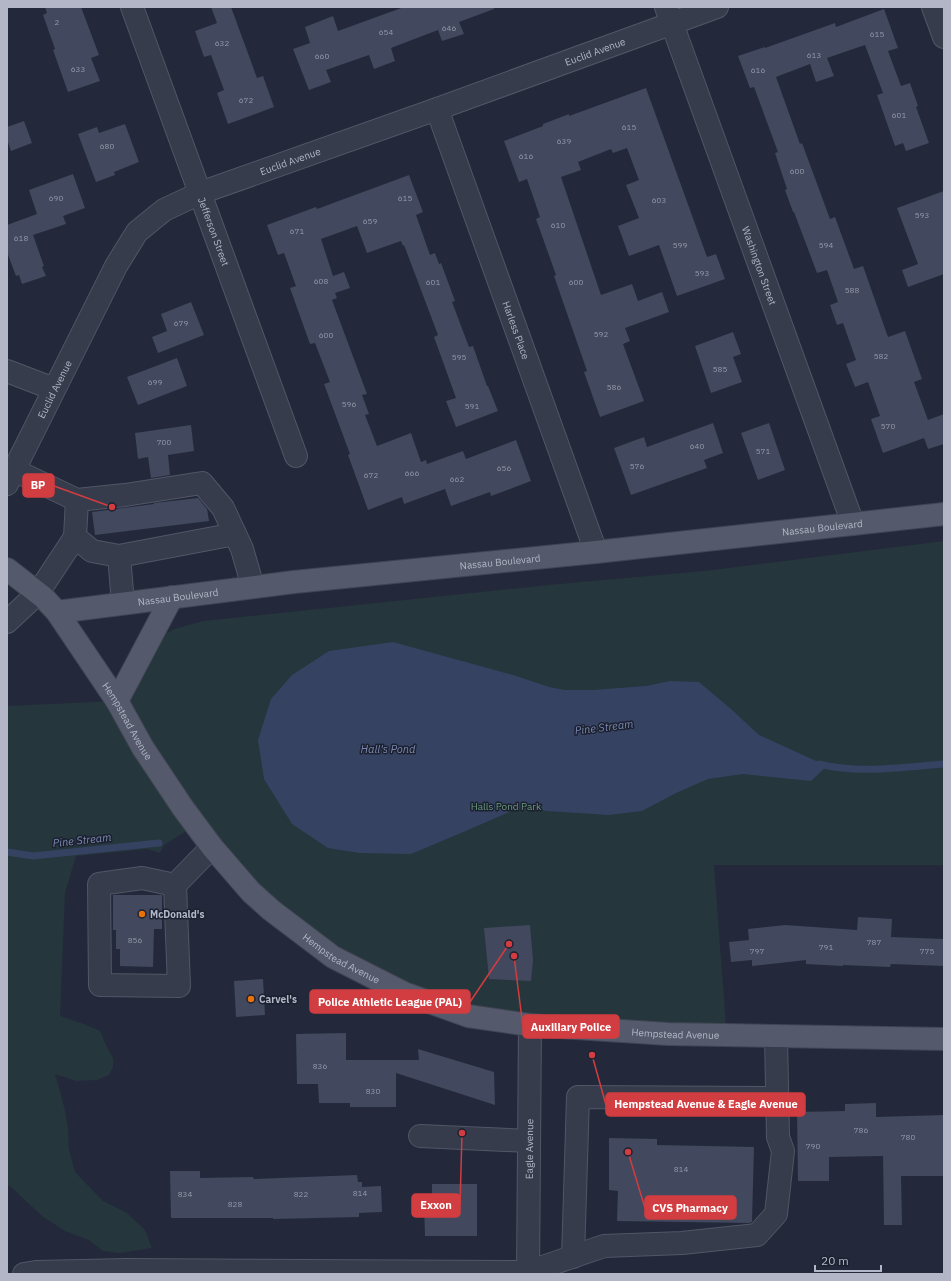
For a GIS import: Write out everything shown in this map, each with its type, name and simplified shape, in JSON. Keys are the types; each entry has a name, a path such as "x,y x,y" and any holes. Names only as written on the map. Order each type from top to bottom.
{"main road":[{"name":"Nassau Boulevard","path":"57,612 294,582 596,552 944,514"},
{"name":"Hempstead Avenue","path":"7,569 38,593 57,612 117,701 143,748 183,808 212,847 251,892 271,910 334,957 404,993 468,1016 530,1024 668,1034 944,1039"},
{"path":"117,701 172,597"}],"street":[{"name":"Jefferson Street","path":"132,7 296,456"},
{"name":"Euclid Avenue","path":"10,477 116,266 137,232 164,210 200,193 437,109 669,15 717,7"},
{"path":"933,7 944,37"},
{"name":"Washington Street","path":"669,15 853,524"},
{"name":"Harless Place","path":"437,109 596,552"},
{"path":"7,371 54,389"},
{"path":"10,477 77,500 125,495 202,483 223,508 242,549 252,587"},
{"path":"7,622 38,593 75,537 77,500"},
{"path":"75,537 92,551 120,556 235,534"},
{"path":"120,556 123,603"},
{"path":"175,885 142,878 99,884 100,985 179,986 175,885 212,847"},
{"name":"Eagle Avenue","path":"528,1273 530,1024"},
{"path":"24,1274 36,1272 127,1270 528,1273 604,1246 682,1243 756,1235 776,1214 783,1151 778,1137 776,1036"},
{"path":"572,1257 578,1097 777,1098"},
{"path":"420,1136 529,1141"}],"green space":[{"name":"Halls Pond Park","path":"944,541 944,865 714,865 727,1039 466,1020 325,955 194,826 164,845 160,853 147,849 76,856 65,893 60,1016 100,1031 113,1058 113,1067 109,1075 97,1080 76,1081 55,1074 65,1110 69,1150 75,1172 103,1201 127,1213 145,1230 152,1248 120,1253 103,1251 89,1240 65,1231 42,1216 7,1185 7,706 118,701 154,639 175,629 203,621 549,585 704,571"}],"water":[{"name":"Hall's Pond","path":"393,642 513,675 549,687 565,690 593,690 646,686 670,681 699,682 759,735 827,766 811,781 743,774 708,779 676,793 642,811 609,815 516,809 411,854 359,853 328,848 292,824 264,779 258,740 271,699 292,675 329,651"}],"building":[{"path":"45,7 81,7 99,55 91,58 100,81 68,92 53,50 55,49 43,15 47,13"},
{"path":"211,7 231,7 257,78 263,76 274,107 228,124 217,93 224,90 211,55 204,57 195,31 217,23"},
{"path":"404,7 494,7 494,9 459,22 464,34 442,41 438,30 391,48 395,61 374,69 369,55 326,70 331,82 309,90 293,49 310,43 305,27 333,16 338,31"},
{"path":"884,9 898,48 888,51 901,86 910,83 918,106 916,107 929,143 906,151 903,143 895,146 877,95 883,93 865,45 827,58 834,76 816,82 810,64 776,77 800,144 802,143 830,219 835,217 854,269 863,266 888,337 905,331 922,379 914,382 928,420 944,414 944,444 928,449 924,438 883,453 871,419 880,416 868,382 855,387 846,364 856,360 843,323 837,325 830,305 838,302 827,270 817,273 785,190 787,189 775,153 778,152 754,87 750,88 738,56 835,23 836,27"},
{"path":"646,88 707,257 716,254 725,279 677,296 659,245 629,256 618,226 639,218 626,185 639,180 627,148 613,153 611,149 578,162 581,170 561,177 601,295 632,284 638,301 662,292 669,312 625,328 630,341 623,344 644,401 600,417 584,372 587,371 554,276 556,275 536,219 540,217 527,179 519,182 504,141 569,114 569,116"},
{"path":"24,121 32,143 11,151 7,139 7,127"},
{"path":"125,124 139,162 114,172 115,175 96,182 78,134 97,127 99,133"},
{"path":"73,174 85,208 63,216 66,224 33,235 46,276 22,284 19,275 16,276 7,252 7,225 37,214 29,190"},
{"path":"409,175 423,212 416,215 430,255 435,253 439,264 441,263 455,301 452,302 469,347 473,346 487,386 498,411 456,427 446,401 456,398 434,337 438,335 404,245 403,246 401,241 367,253 357,226 321,239 333,276 344,272 350,288 335,293 337,298 332,300 367,394 362,395 369,414 365,415 377,446 411,433 421,462 426,460 427,464 463,451 466,459 516,440 531,481 491,496 490,492 451,506 445,489 404,504 402,497 368,510 348,455 350,454 324,384 330,382 315,343 310,344 290,288 296,286 284,253 278,255 267,225 316,207 317,209"},
{"path":"944,191 944,274 908,287 902,270 918,264 897,208"},
{"path":"191,302 204,335 158,353 152,337 167,331 161,314"},
{"path":"733,332 741,354 733,357 742,382 711,393 695,346"},
{"path":"177,358 187,386 138,405 127,377"},
{"path":"713,423 723,453 704,460 707,468 631,495 614,448 644,437 647,447"},
{"path":"769,423 785,470 758,480 741,433"},
{"path":"191,425 194,451 168,455 170,475 151,478 148,457 138,459 135,433"},
{"path":"198,498 207,509 209,521 95,535 92,512"},
{"path":"113,895 162,895 162,929 154,929 153,967 120,966 120,949 116,949 116,930 113,930"},
{"path":"858,917 892,919 891,937 944,939 944,966 891,964 890,967 843,966 806,964 806,960 752,966 752,960 731,962 729,942 749,940 748,929 785,925 857,930"},
{"path":"530,925 533,960 531,981 489,979 484,928"},
{"path":"263,979 265,1015 236,1017 234,981"},
{"path":"346,1033 346,1060 419,1060 418,1049 494,1072 495,1105 396,1073 396,1107 350,1107 350,1103 319,1103 318,1084 297,1084 296,1034"},
{"path":"876,1103 876,1117 944,1115 944,1176 901,1176 902,1225 884,1225 883,1156 829,1157 829,1181 798,1181 797,1112 845,1111 845,1104"},
{"path":"609,1138 657,1139 657,1145 754,1147 752,1222 617,1221 618,1191 609,1190"},
{"path":"170,1171 200,1171 200,1178 253,1177 254,1179 357,1175 358,1182 362,1182 362,1187 381,1186 382,1212 359,1213 359,1217 273,1219 171,1218"},
{"path":"432,1184 477,1184 477,1236 425,1236 424,1204 432,1203"}],"waterway":[{"name":"Pine Stream","path":"819,764 850,769 881,769 944,764"},
{"name":"Pine Stream","path":"7,852 33,856 159,843"}],"place":[{"name":"BP","path":"112,507"},
{"name":"McDonald's","path":"142,914"},
{"name":"Police Athletic League (PAL)","path":"509,944"},
{"name":"Auxiliary Police","path":"514,956"},
{"name":"Carvel's","path":"251,999"},
{"name":"Hempstead Avenue & Eagle Avenue","path":"592,1055"},
{"name":"Exxon","path":"462,1133"},
{"name":"CVS Pharmacy","path":"628,1152"}]}
